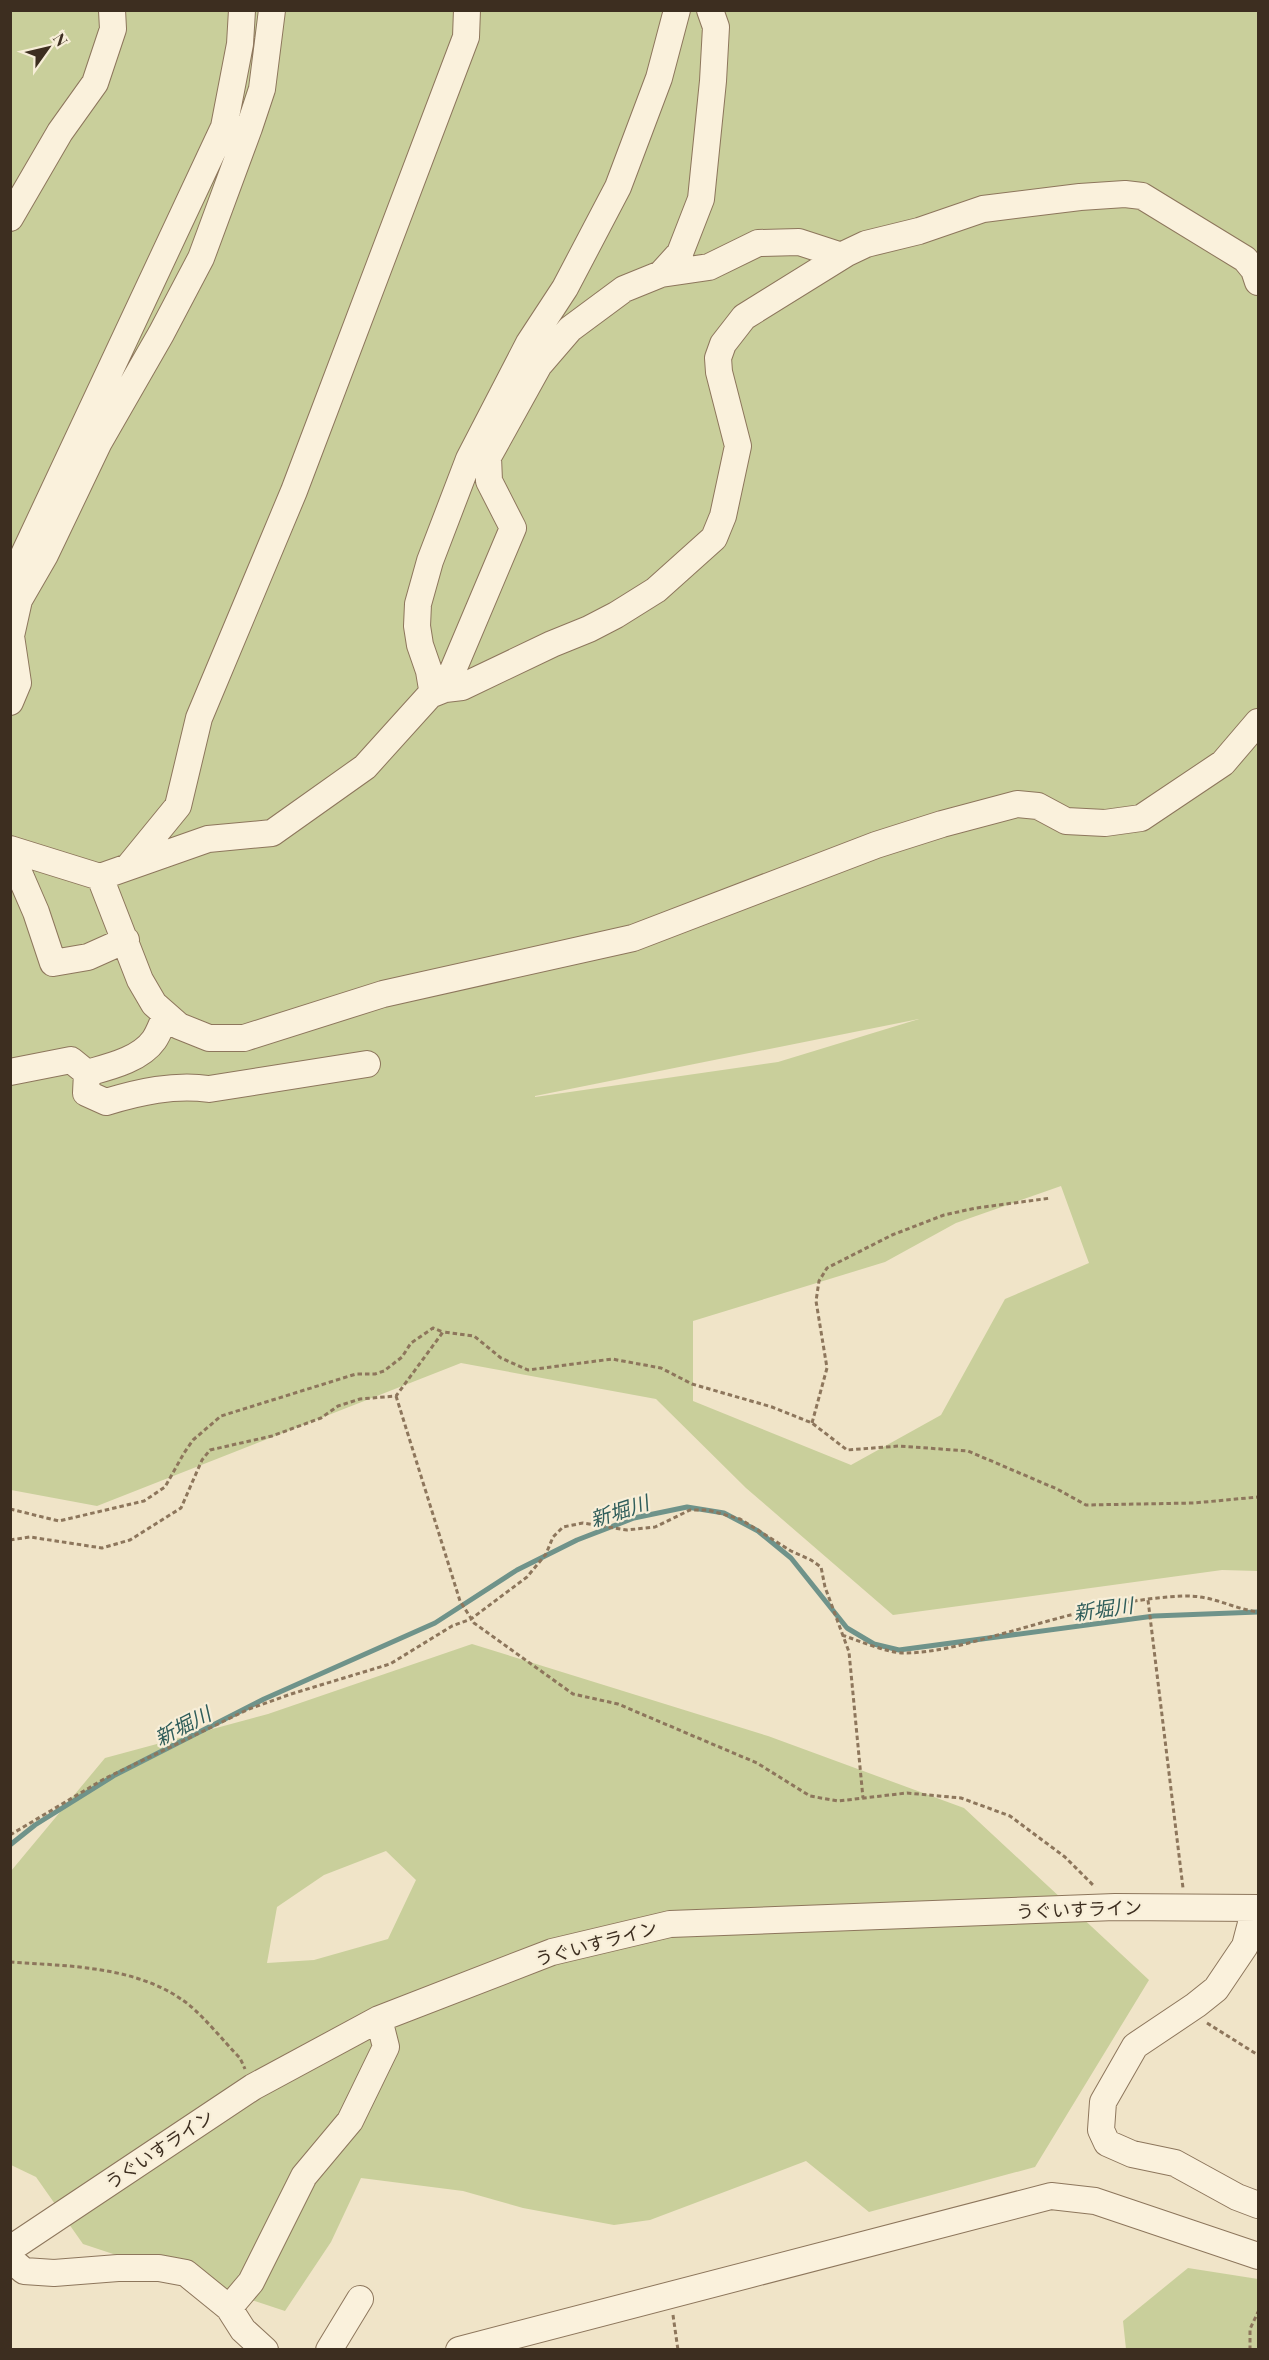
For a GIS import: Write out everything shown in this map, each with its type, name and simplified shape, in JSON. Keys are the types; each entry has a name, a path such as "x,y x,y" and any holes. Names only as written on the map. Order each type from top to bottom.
{"street":[{"path":"10,218 60,132 94,84 113,29 112,10"},
{"path":"10,584 224,127 240,44 242,10"},
{"path":"10,702 18,683 11,636 19,600 45,555 99,442 161,334 201,258 249,128 261,88 272,10"},
{"path":"129,866 178,806 199,718 320,424 466,38 467,10"},
{"path":"677,10 659,78 618,187 565,288 529,343 469,459 430,561 418,604 417,626 432,689 437,692 462,687 616,615 656,590 714,538 723,516 738,446 718,372 718,358 723,344 744,317 842,256 866,244 920,231 983,209 1125,194 1142,196 1245,259 1254,270 1258,282"},
{"path":"661,274 680,253 701,199 715,60 716,27 710,10"},
{"path":"10,851 100,877 208,839 272,833 365,768 437,692 513,528 489,481 488,457 539,365 570,329 624,289 661,274 709,267 758,243 800,242 842,256"},
{"path":"100,877 140,980 154,1004 178,1026 210,1038 244,1038 383,994 633,938 876,846 942,824 1017,804 1038,806 1066,821 1105,824 1141,818 1223,763 1258,722"},
{"path":"10,851 36,912 53,963 88,957 126,940"},
{"path":"87,1073 108,1067 138,1053 153,1041 166,1015"},
{"path":"10,1072 56,1061 71,1060 87,1073"},
{"path":"87,1073 86,1093 106,1102 142,1091 194,1087 209,1089 368,1064"},
{"name":"うぐいすライン","path":"10,2249 253,2087 379,2019 552,1953 670,1924 1115,1907 1257,1908"},
{"path":"1257,1908 1245,1946 1216,1989 1136,2046 1103,2102 1101,2130 1107,2143 1132,2154 1174,2163 1237,2197 1258,2205"},
{"path":"229,2308 251,2282 304,2176 350,2121 386,2048 379,2019"},
{"path":"459,2349 1051,2196 1095,2201 1258,2256"},
{"path":"10,2259 24,2271 54,2273 118,2268 159,2268 186,2273 229,2308 240,2340 265,2349"},
{"path":"329,2349 360,2299"}],"path":[{"path":"812,1423 827,1368 816,1301 819,1281 827,1268 892,1235 944,1215 976,1208 1052,1198"},
{"path":"10,1509 59,1521 144,1501 165,1487 193,1440 221,1416 356,1374 375,1374 384,1371 402,1357 411,1343 433,1328 443,1332 474,1336 501,1358 528,1370 612,1359 661,1368 692,1384 772,1407 812,1423 847,1450 899,1446 968,1451 1057,1489 1086,1505 1194,1503 1258,1497"},
{"path":"10,1540 30,1537 102,1548 130,1540 181,1508 202,1460 210,1450 272,1436 321,1418 338,1406 360,1399 396,1396 443,1332"},
{"path":"396,1396 460,1601 474,1623 573,1694 618,1704 757,1762 810,1796 838,1801 907,1793 961,1798 1010,1816 1065,1857 1115,1907"},
{"path":"10,1835 104,1779 249,1709 390,1664 452,1626 471,1618 527,1577 546,1554 553,1537 563,1527 583,1523 627,1530 655,1527 690,1510 708,1510 740,1519 821,1567 825,1587 849,1652 863,1798"},
{"path":"842,1635 901,1653 952,1648 1068,1616 1148,1599 1185,1596 1213,1597 1238,1609 1258,1612"},
{"path":"1148,1599 1185,1908"},
{"path":"10,1962 53,1965 126,1975 155,1984 183,2000 240,2058 253,2087"},
{"path":"1188,2011 1258,2055"},
{"path":"670,2295 678,2349"},
{"path":"1250,2349 1250,2329 1258,2312"}],"green space":[{"path":"10,11 1258,11 1258,1571 1222,1570 893,1615 746,1488 656,1399 461,1363 97,1506 11,1490","holes":["919,1019 778,1062 535,1097 535,1096","1061,1186 1089,1263 1005,1299 941,1415 851,1465 693,1401 693,1321 885,1262 956,1223"]},
{"path":"472,1644 768,1736 964,1808 1149,1980 1035,2167 869,2212 806,2161 650,2220 614,2225 523,2208 463,2191 361,2178 331,2242 285,2311 83,2244 36,2177 11,2165 11,1871 105,1758 268,1714","holes":["386,1851 416,1880 388,1939 314,1960 267,1963 277,1907 324,1875"]},
{"path":"1188,2268 1258,2279 1258,2349 1126,2349 1123,2321"}],"waterway":[{"name":"新堀川","path":"10,1845 35,1825 115,1775 264,1699 435,1623 517,1570 577,1540 634,1518 687,1507 724,1513 758,1531 791,1558 847,1628 874,1644 899,1650 1154,1616 1258,1612"}]}
